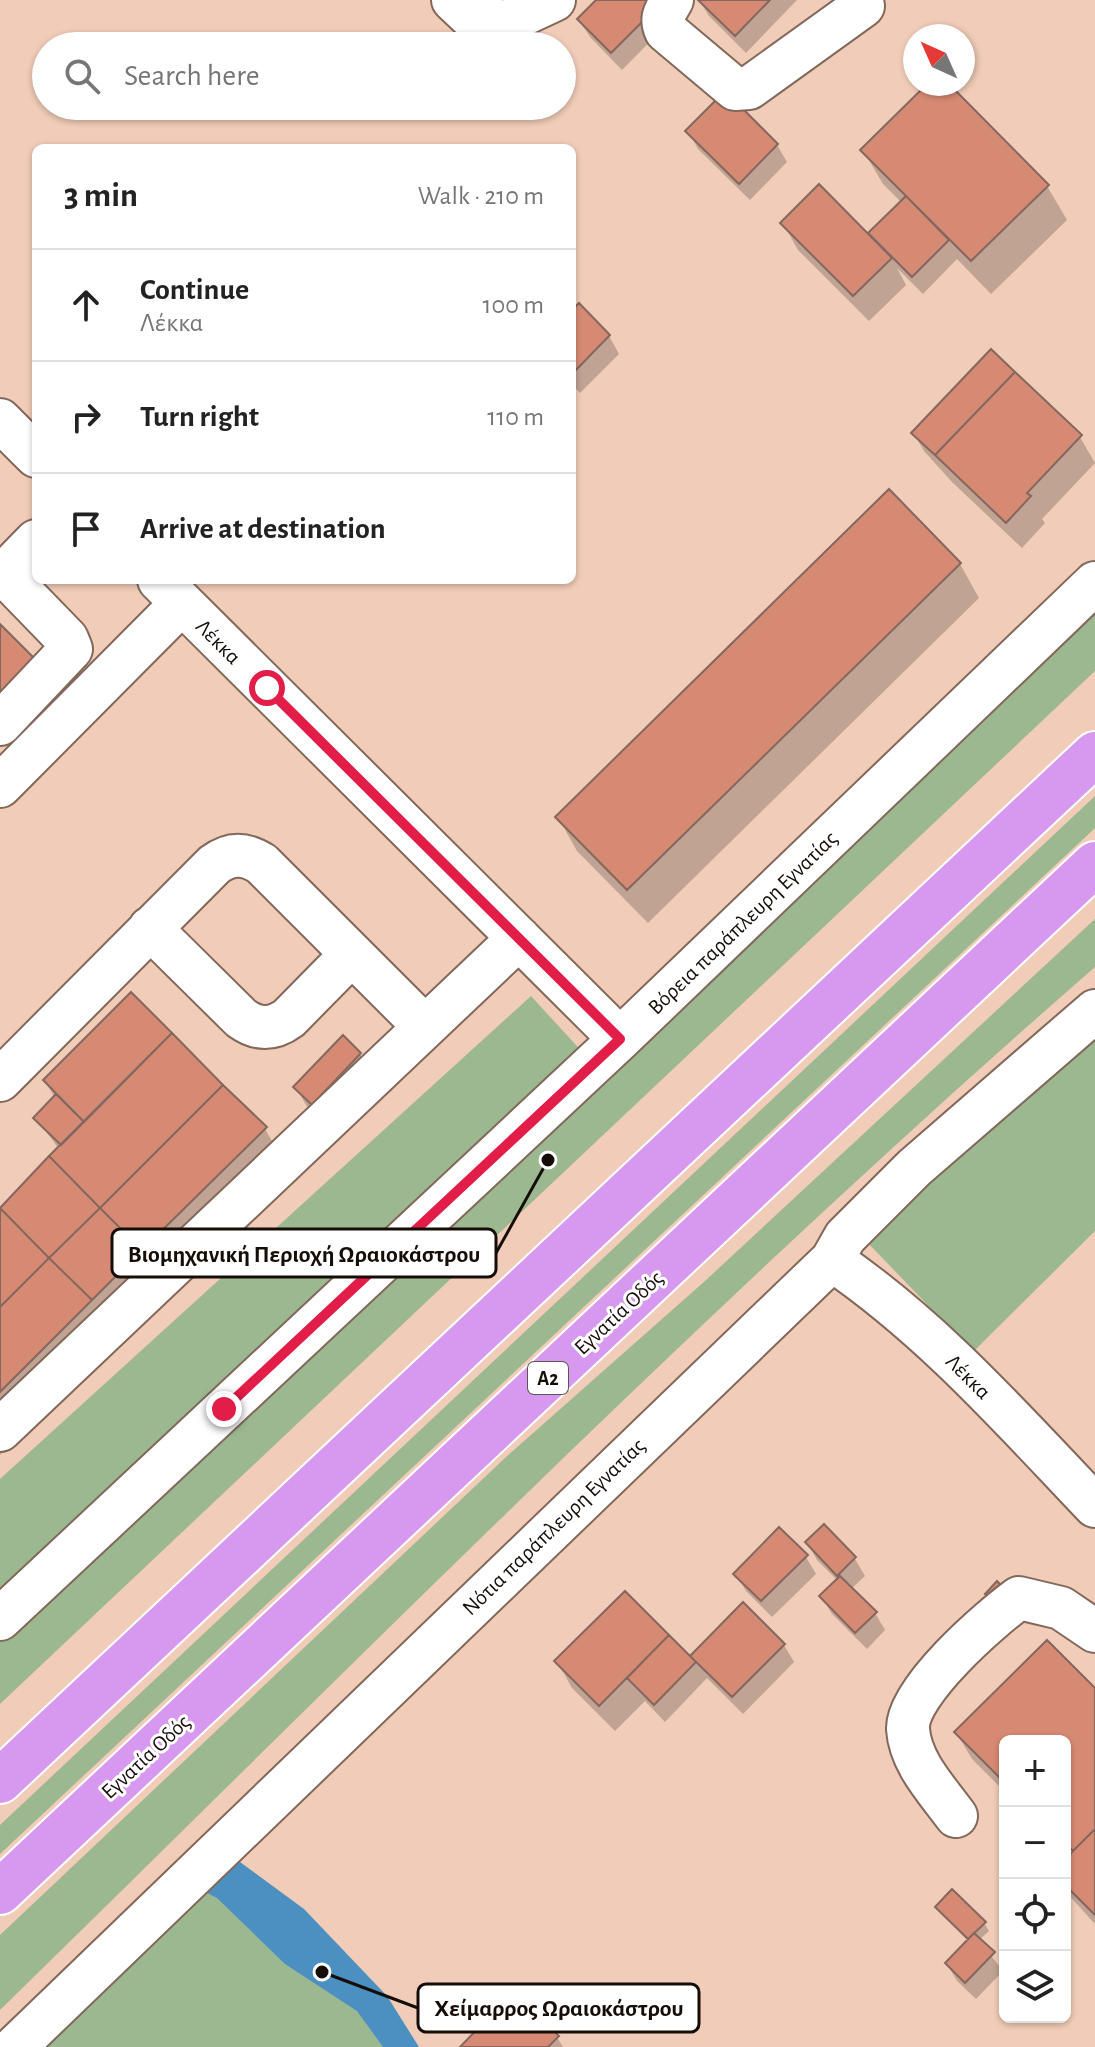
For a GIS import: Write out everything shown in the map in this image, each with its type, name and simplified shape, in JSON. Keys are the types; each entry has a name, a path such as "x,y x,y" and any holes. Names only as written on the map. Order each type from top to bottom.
{"highway":[{"path":"0,1781 1095,754"},
{"name":"Εγνατία Οδός","path":"0,1892 1095,864"}],"street":[{"path":"453,0 471,17 507,22 554,0"},
{"path":"672,0 662,23 666,31 735,89 749,88 863,6"},
{"path":"0,420 32,452"},
{"path":"0,724 71,649 67,639 2,572 32,545"},
{"name":"Βόρεια παράπλευρη Εγνατίας","path":"0,1619 620,1039 1095,583"},
{"path":"0,786 170,592"},
{"name":"Λέκκα","path":"170,592 620,1039"},
{"path":"0,1080 214,865 232,855 243,855 262,864 425,1027"},
{"path":"150,928 241,1018 259,1028 281,1024 289,1018 352,954"},
{"path":"0,1430 519,938"},
{"name":"Νότια παράπλευρη Εγνατίας","path":"15,2047 832,1260 845,1237 914,1168 1095,1011"},
{"name":"Λέκκα","path":"832,1260 879,1294 960,1365 1095,1506"},
{"path":"956,1816 915,1758 907,1727 923,1691 983,1624 1019,1598 1061,1608 1095,1631"}],"shaded area":[{"path":"0,0 1095,0 1095,2047 0,2047"}],"green space":[{"path":"1095,614 1095,671 0,1704 0,1639 615,1075"},
{"path":"1095,796 1095,828 0,1854 0,1825"},
{"path":"1095,919 1095,967 954,1092 676,1350 0,2010 0,1935 505,1458 705,1281"},
{"path":"531,996 586,1056 0,1602 0,1479"},
{"path":"1095,1032 1095,1231 973,1352 866,1241"},
{"path":"234,1871 397,2047 20,2047 190,1884"}],"water":[{"path":"221,1848 304,1909 387,1996 419,2047 383,2047 357,2011 285,1964 217,1898 190,1884"}],"building":[{"path":"596,0 664,0 611,53 577,19"},
{"path":"698,0 770,0 735,36"},
{"path":"725,91 778,144 739,184 685,131"},
{"path":"915,96 961,96 1049,185 971,261 860,150"},
{"path":"819,184 892,258 853,296 780,223"},
{"path":"906,196 949,240 912,277 868,233"},
{"path":"579,303 610,335 576,370 576,306"},
{"path":"991,349 1015,372 935,455 911,433"},
{"path":"1015,372 1082,435 1027,493 1031,496 1006,523 935,455"},
{"path":"889,489 961,563 627,890 555,817"},
{"path":"0,624 36,660 0,697"},
{"path":"131,992 172,1033 84,1122 43,1080"},
{"path":"172,1033 223,1085 100,1208 49,1156"},
{"path":"343,1035 361,1053 312,1105 293,1087"},
{"path":"223,1085 267,1127 142,1250 100,1208"},
{"path":"56,1094 84,1122 61,1145 33,1118"},
{"path":"49,1156 100,1208 49,1258 0,1208"},
{"path":"0,1208 49,1258 0,1307"},
{"path":"100,1208 142,1250 92,1300 49,1258"},
{"path":"49,1258 92,1300 0,1392 0,1307"},
{"path":"824,1524 856,1557 837,1576 805,1542"},
{"path":"779,1527 808,1555 761,1601 733,1574"},
{"path":"840,1576 877,1612 855,1633 819,1596"},
{"path":"997,1581 1011,1596 999,1608 985,1594"},
{"path":"625,1591 669,1635 599,1706 554,1661"},
{"path":"743,1602 785,1644 732,1697 690,1656"},
{"path":"669,1635 696,1662 654,1705 627,1678"},
{"path":"1047,1640 1095,1688 1095,1829 1073,1851 1071,1849 1071,1735 999,1735 999,1777 954,1732"},
{"path":"1095,1829 1095,1915 1071,1891 1071,1853"},
{"path":"952,1889 986,1922 968,1939 935,1907"},
{"path":"974,1933 995,1952 965,1983 945,1963"},
{"path":"513,1992 559,2036 548,2047 460,2047"}],"place":[{"name":"Βιομηχανική Περιοχή Ωραιοκάστρου","path":"548,1160"},
{"name":"Χείμαρρος Ωραιοκάστρου","path":"322,1972"}],"route":[{"path":"224,1409 620,1039 267,688"}]}
